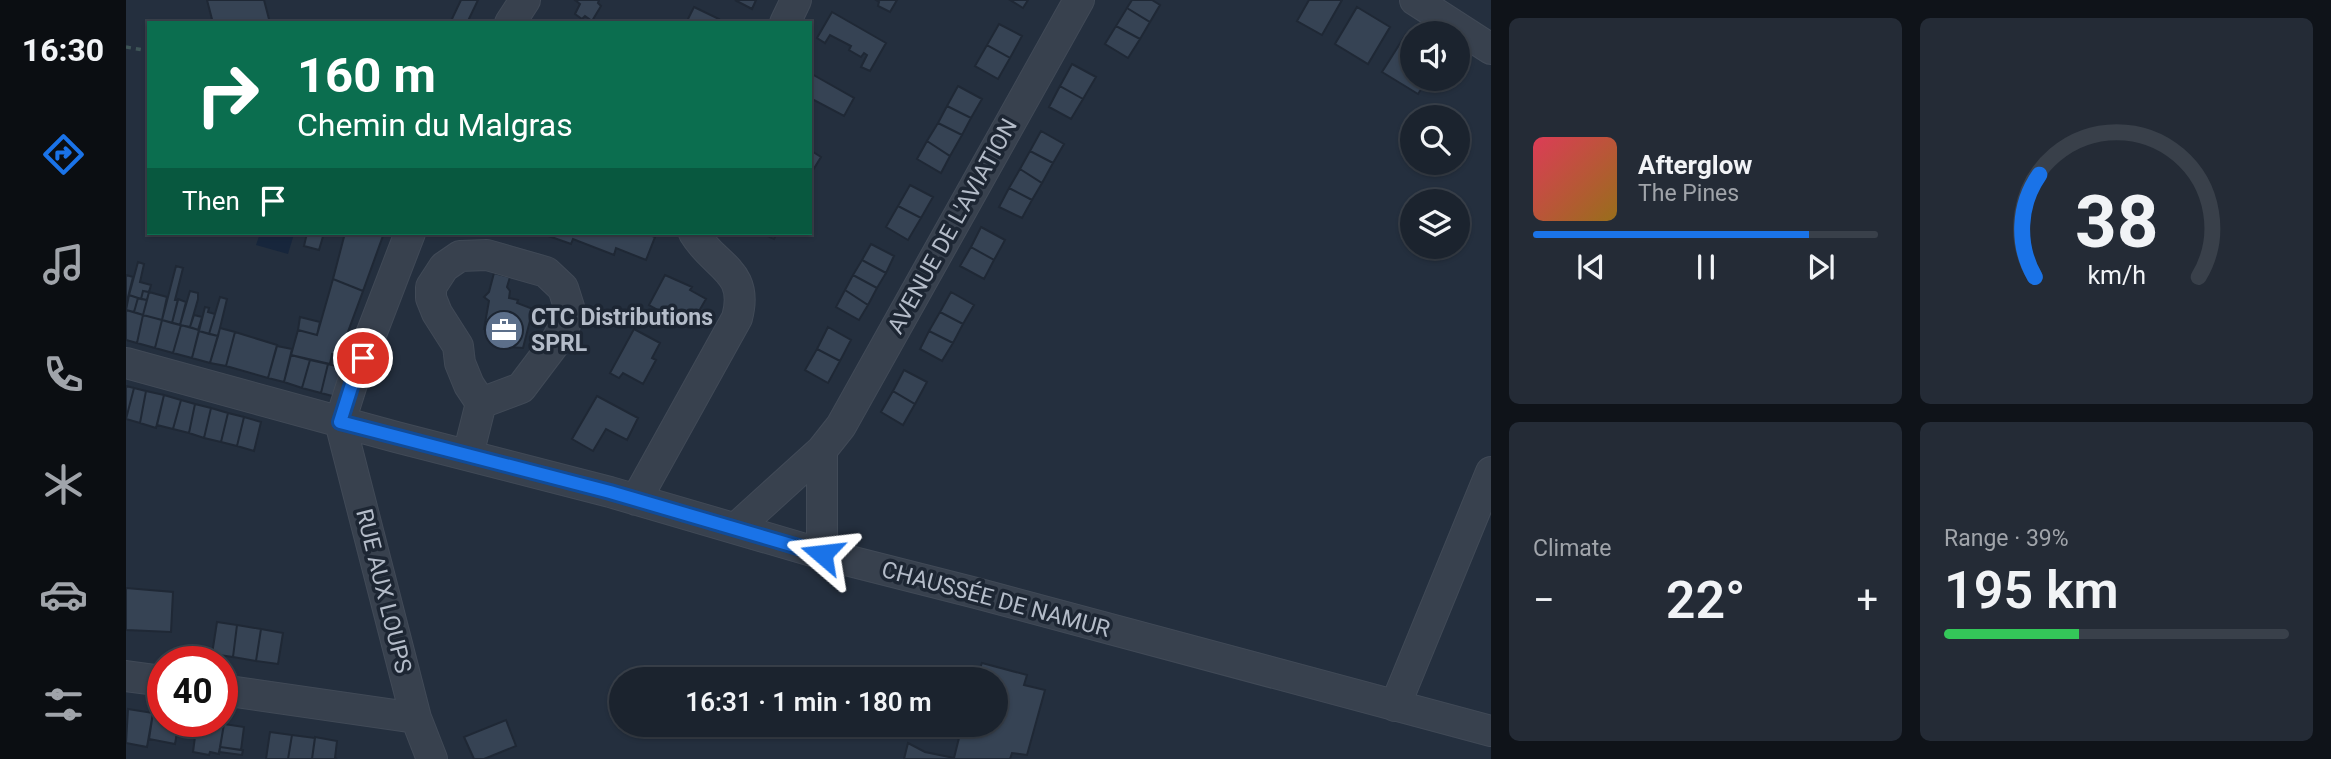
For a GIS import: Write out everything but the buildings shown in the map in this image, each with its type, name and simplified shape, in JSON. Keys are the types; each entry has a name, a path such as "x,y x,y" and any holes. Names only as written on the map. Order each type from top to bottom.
{"street":[{"path":"511,21 525,0"},
{"path":"786,21 796,0"},
{"name":"AVENUE DE L'AVIATION","path":"736,528 822,450 841,426 1079,0"},
{"path":"1415,0 1491,49"},
{"path":"340,422 409,235"},
{"path":"636,500 737,318 740,306 740,286 728,270 700,244 695,235"},
{"path":"468,455 481,403 469,385 460,363 458,346 437,313 431,298 431,287 444,267 460,256 486,255 546,272 563,288 569,306 565,325 555,343 521,388 481,403"},
{"name":"CHAUSSÉE DE NAMUR","path":"126,363 636,500 822,554 1491,731"},
{"name":"RUE AUX LOUPS","path":"340,422 416,718 432,759"},
{"path":"822,450 822,554"},
{"path":"1395,706 1491,472"},
{"path":"126,676 147,679"},
{"path":"238,692 416,718"}],"path":[{"path":"126,47 147,51"}],"water":[{"path":"259,235 294,235 288,254 256,245"}],"place":[{"name":"CTC Distributions SPRL","path":"504,330"}],"route":[{"path":"363,358 340,422 610,492 822,554"}]}
